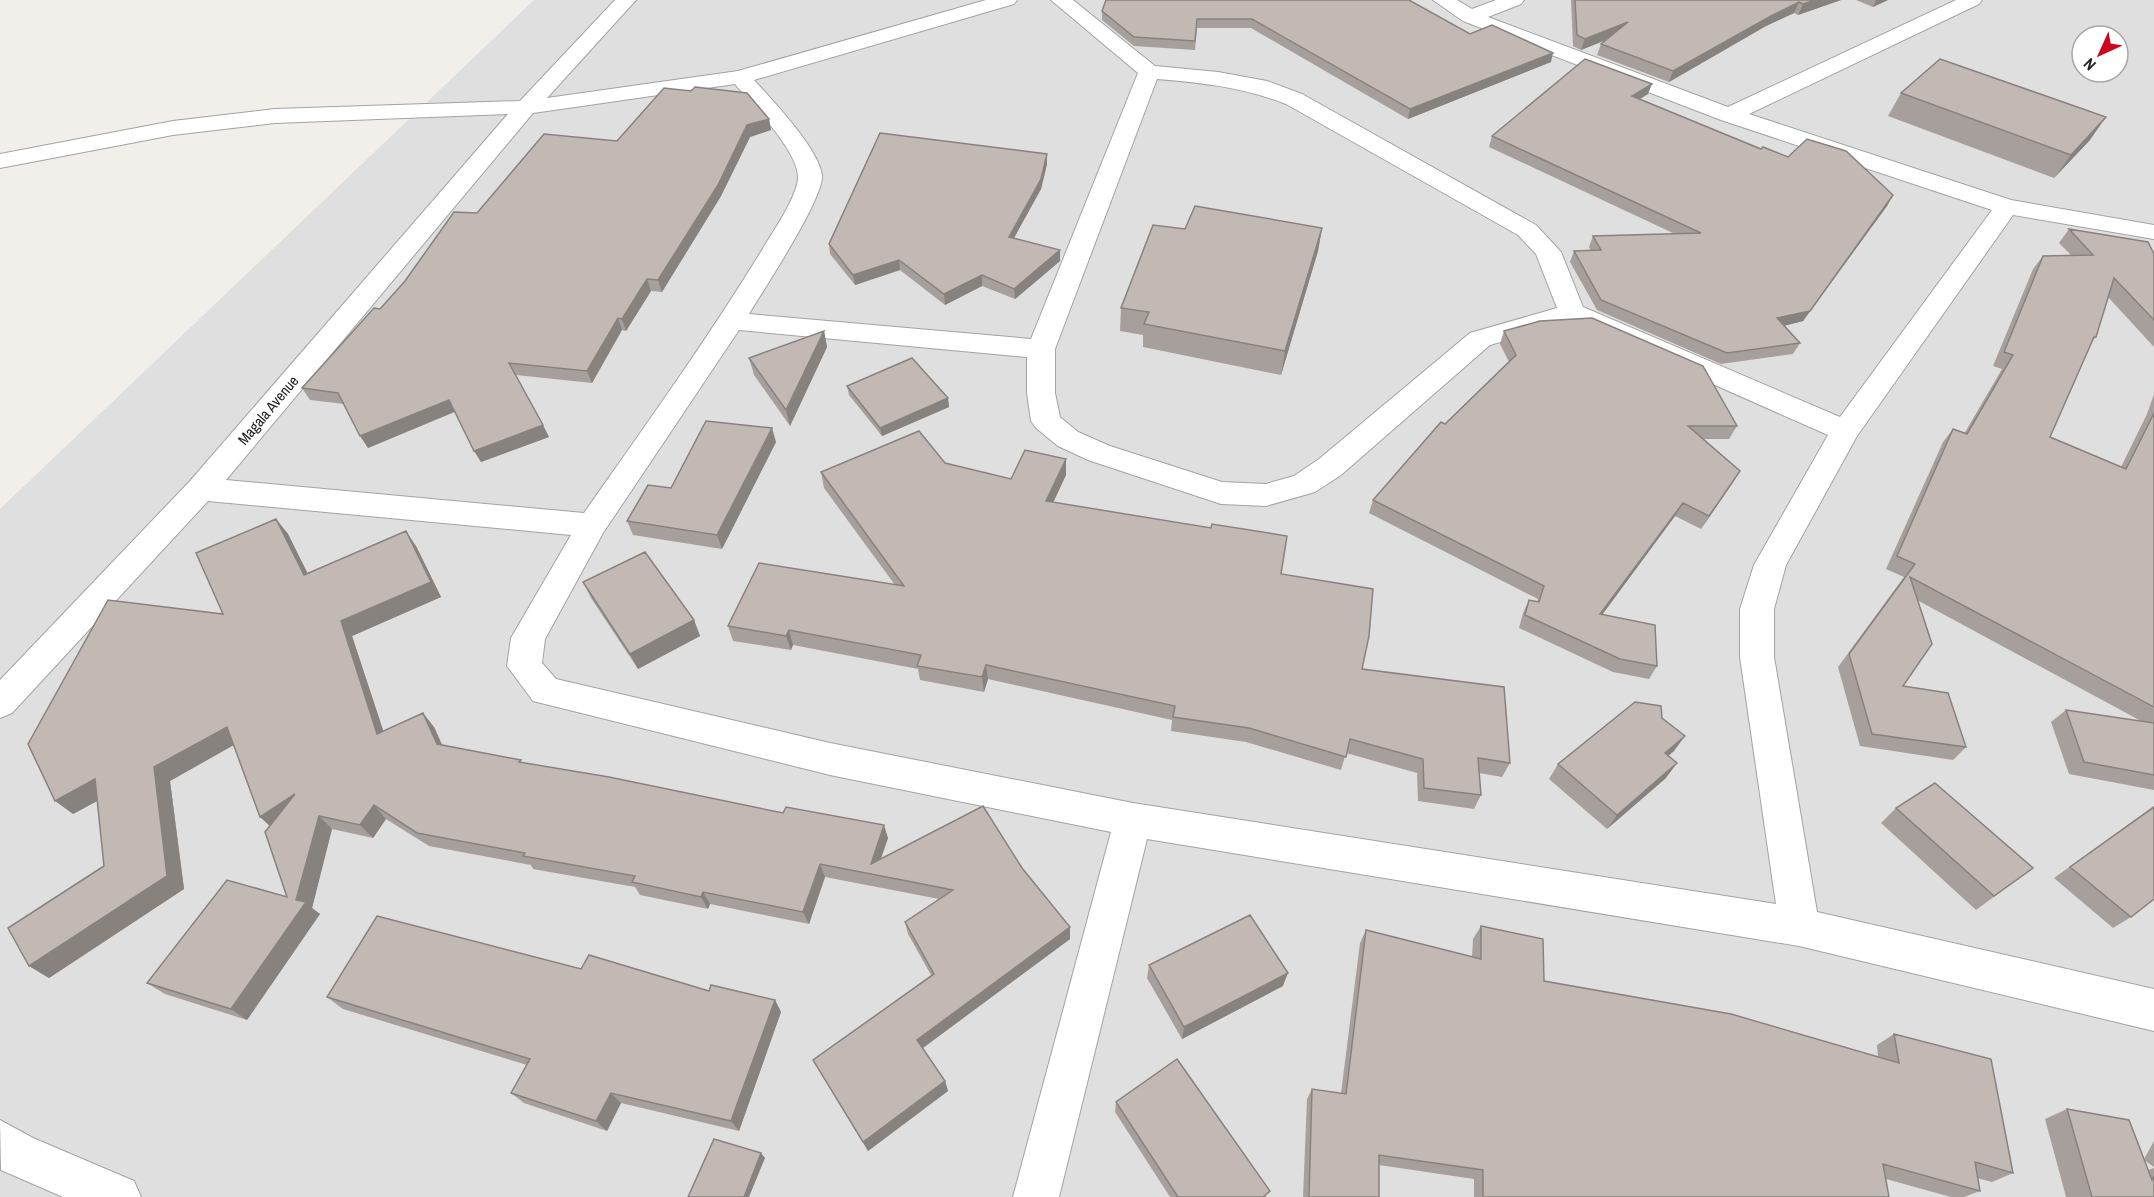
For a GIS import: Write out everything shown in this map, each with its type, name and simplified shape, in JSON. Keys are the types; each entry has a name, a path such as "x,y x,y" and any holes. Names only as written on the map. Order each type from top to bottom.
{"street":[{"name":"Magala Avenue","path":"0,703 201,489 526,107 626,0"},
{"path":"0,161 172,128 275,116 526,107 740,77 1007,0"},
{"path":"1061,0 1149,72 1218,78 1259,86 1294,99 1527,230 1548,252 1572,312"},
{"path":"1443,0 1470,17 1729,115 2007,207 2154,232"},
{"path":"1470,17 1514,0"},
{"path":"1729,115 1972,0"},
{"path":"1149,72 1041,349 1041,393 1046,421 1068,439 1099,453 1221,493 1266,495 1304,484 1330,467 1480,339 1572,312 1845,431"},
{"path":"740,77 779,122 803,155 810,177 800,207 732,321 592,525 528,638 524,666 544,691 830,759 1133,820 1799,927 2154,1010"},
{"path":"1799,927 1757,657 1757,609 1770,565 1845,431 2007,207"},
{"path":"732,321 1041,349"},
{"path":"201,489 592,525"},
{"path":"1036,1197 1133,820"},
{"path":"0,1143 17,1154 117,1197"}],"shaded area":[{"path":"534,0 2154,0 2154,1197 0,1197 0,509"}],"building":[{"path":"1106,0 1409,0 1470,34 1492,25 1553,53 1410,109 1252,19 1197,19 1195,41 1134,37 1102,11"},
{"path":"1575,0 1815,0 1803,4 1799,2 1771,16 1673,71 1601,44 1628,22 1585,39 1577,35"},
{"path":"1585,59 1652,84 1632,96 1761,149 1763,147 1788,157 1807,139 1846,151 1893,195 1810,311 1777,318 1800,343 1727,353 1601,300 1574,251 1601,250 1593,236 1701,233 1492,136"},
{"path":"1940,59 2106,117 2071,155 1901,93"},
{"path":"695,87 747,93 769,119 747,125 718,185 658,280 647,279 622,319 618,318 587,371 509,363 543,425 474,451 449,400 360,436 338,393 302,388 374,308 380,309 405,281 454,212 477,213 544,134 617,141 664,88 691,91"},
{"path":"880,133 1047,154 1041,179 1009,237 1060,250 1014,289 982,275 944,294 899,260 853,275 829,244"},
{"path":"1195,206 1322,228 1285,351 1144,324 1149,312 1121,308 1153,225 1185,229"},
{"path":"2069,229 2148,242 2154,254 2154,320 2114,278 2096,337 2094,337 2050,437 2126,469 2154,413 2154,707 1910,577 1932,644 1903,686 1948,693 1966,747 1872,734 1849,654 1915,564 1897,556 1953,429 1967,434 2013,355 2004,352 2043,256 2093,255"},
{"path":"1592,318 1703,366 1737,426 1688,426 1740,471 1709,516 1683,503 1600,614 1655,625 1657,666 1620,659 1525,615 1529,600 1539,602 1544,586 1373,500 1441,422 1445,424 1516,355 1504,331 1540,321"},
{"path":"824,331 786,410 749,358"},
{"path":"912,358 948,398 880,428 847,386"},
{"path":"706,421 772,428 717,535 627,521 648,485 671,488"},
{"path":"919,431 945,463 1011,479 1025,450 1066,459 1046,501 1211,528 1212,524 1287,536 1281,574 1373,589 1369,636 1362,669 1504,687 1510,763 1478,758 1481,795 1424,788 1423,759 1350,739 1346,757 1249,728 1173,717 1175,706 986,665 982,677 917,666 921,655 789,630 786,636 728,626 759,563 904,586 821,472"},
{"path":"276,519 304,575 406,531 431,582 341,621 377,734 423,713 437,744 783,813 786,807 884,825 871,864 983,806 1022,868 1070,927 917,1040 945,1081 863,1142 813,1060 934,974 905,922 953,890 820,864 803,912 703,892 701,897 632,882 635,876 523,856 525,853 417,833 374,805 360,825 319,816 296,900 306,902 231,1009 147,983 227,880 287,897 265,832 295,794 260,817 227,727 154,767 167,876 29,966 8,928 104,866 95,779 55,801 28,744 108,600 223,614 196,553"},
{"path":"645,552 694,620 630,654 583,582"},
{"path":"1635,702 1661,706 1662,718 1685,736 1665,753 1677,763 1617,815 1558,764"},
{"path":"2066,710 2154,723 2154,775 2084,762"},
{"path":"1935,783 2033,868 1994,896 1896,808"},
{"path":"2154,807 2154,899 2131,917 2070,867"},
{"path":"1250,915 1288,973 1184,1027 1149,965"},
{"path":"377,916 581,969 589,955 709,991 711,985 775,1000 731,1121 611,1093 596,1121 511,1093 530,1059 327,997"},
{"path":"1481,926 1543,939 1544,981 1731,1014 1899,1063 1894,1034 1991,1059 2013,1173 1975,1162 1980,1191 1883,1164 1889,1197 1483,1197 1483,1170 1379,1155 1379,1197 1309,1197 1312,1089 1346,1094 1366,930 1481,959"},
{"path":"1177,1059 1270,1191 1263,1197 1178,1197 1116,1102"},
{"path":"2067,1109 2129,1120 2152,1180 2154,1176 2154,1197 2092,1197"},
{"path":"714,1139 761,1153 744,1197 688,1197"}]}
